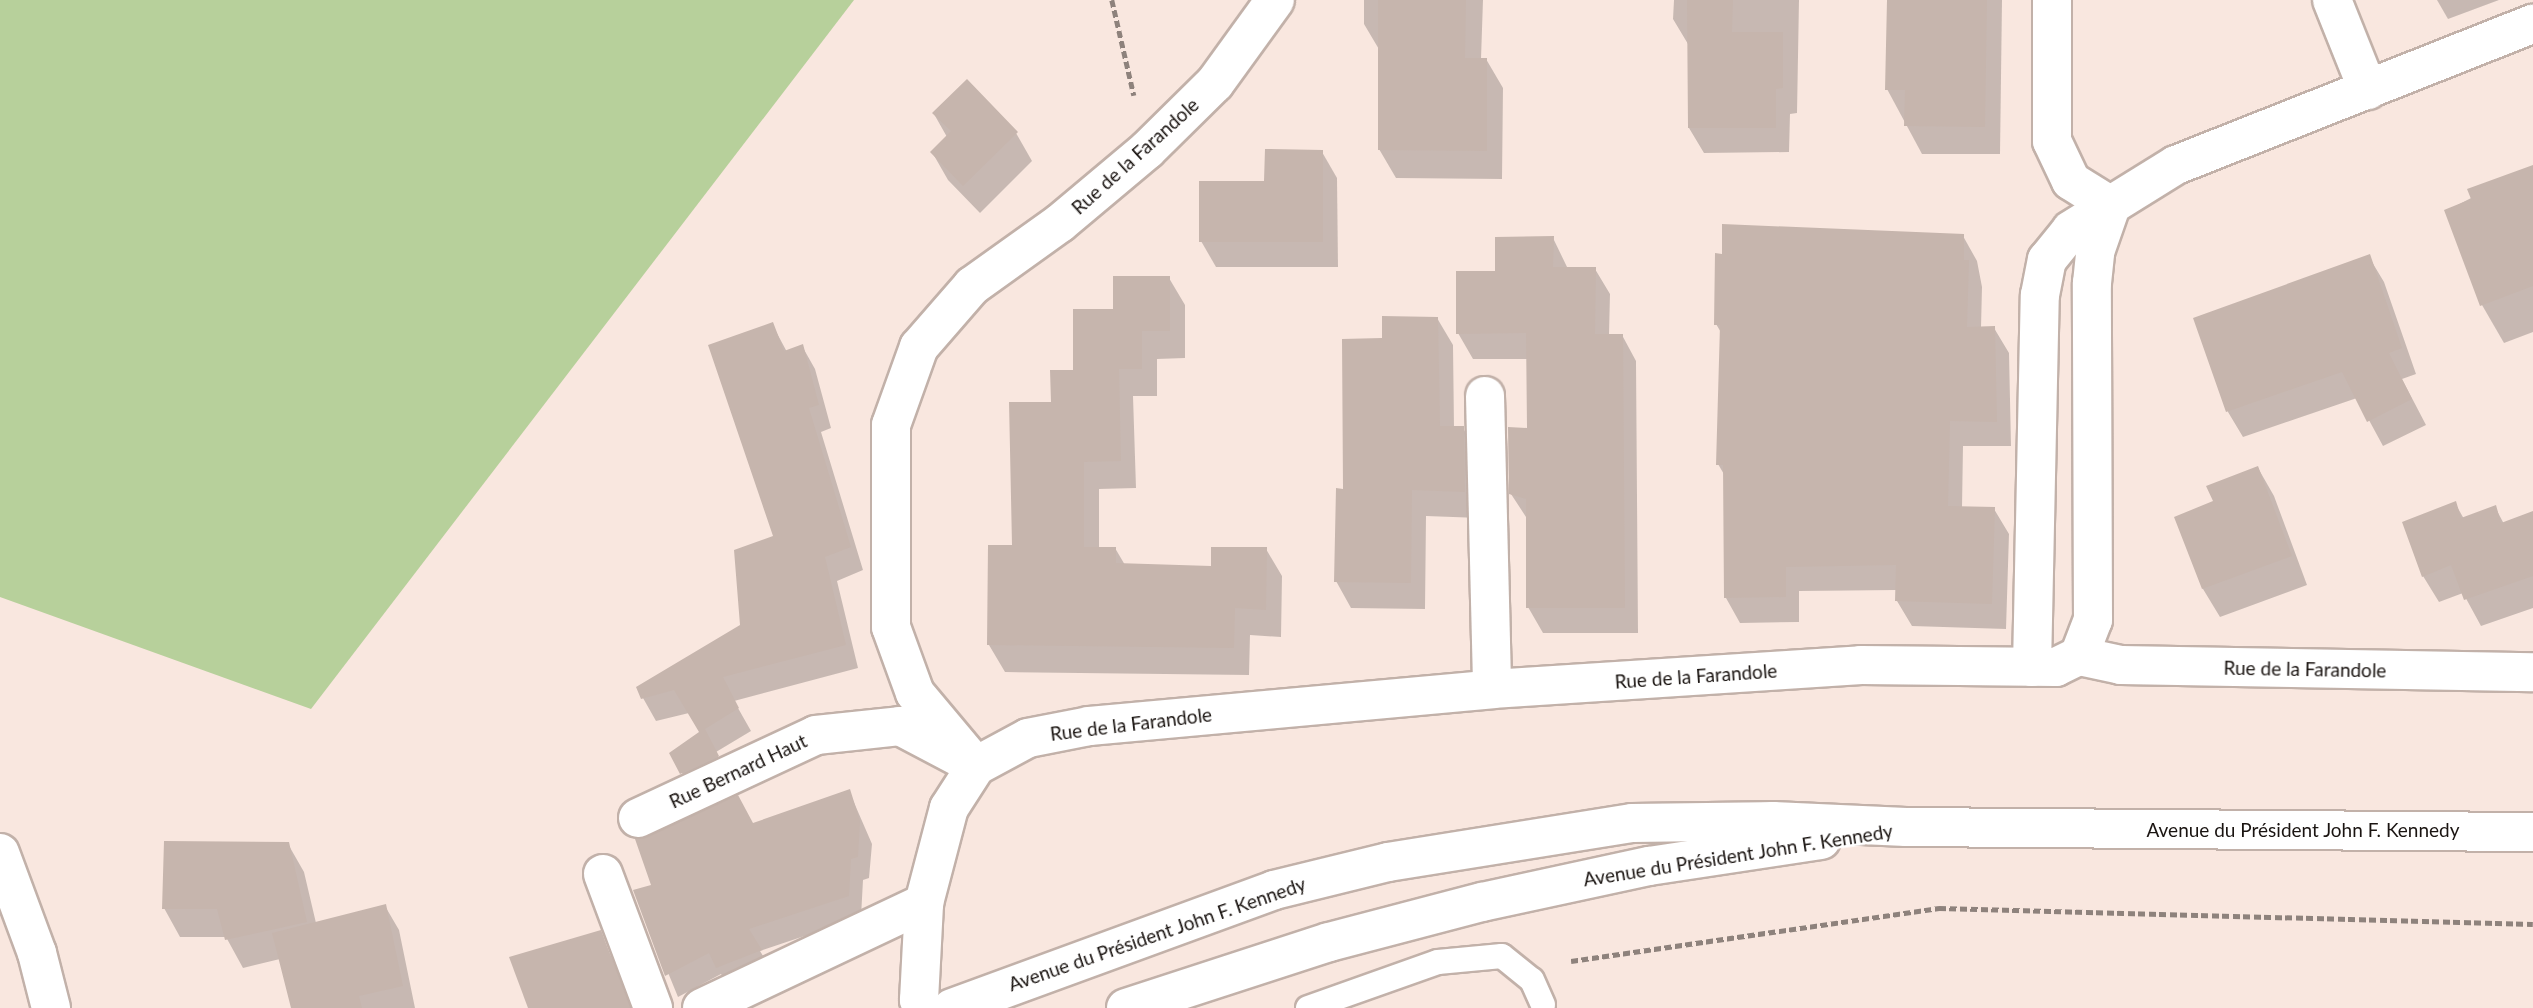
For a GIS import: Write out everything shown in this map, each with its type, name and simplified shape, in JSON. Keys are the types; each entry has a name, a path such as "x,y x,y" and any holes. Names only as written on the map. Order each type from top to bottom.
{"street":[{"name":"Rue de la Farandole","path":"1275,0 1215,83 1147,150 1060,223 972,286 919,347 891,425 891,627 915,693 976,766 1028,738 1089,726 1492,689 1861,665 2056,667 2079,656 2121,665 2533,672"},
{"path":"2052,0 2052,141 2071,181 2111,206"},
{"path":"2332,0 2368,90"},
{"path":"2032,667 2040,295 2047,260 2071,230 2176,165 2533,24"},
{"path":"2079,656 2093,620 2092,283 2095,252 2111,206"},
{"path":"1485,396 1492,689"},
{"name":"Rue Bernard Haut","path":"638,818 816,735 900,726 976,766"},
{"path":"923,1008 919,1000 925,903 949,808 976,766"},
{"name":"Avenue du Président John F. Kennedy","path":"952,1008 1274,890 1388,862 1632,823 1773,821 1906,827 2533,832"},
{"name":"Avenue du Président John F. Kennedy","path":"1126,1008 1329,942 1482,902 1649,866 1906,827"},
{"path":"0,853 10,915 37,953 51,1008"},
{"path":"603,874 653,1008"},
{"path":"702,1008 925,903"}],"lane":[{"path":"1308,1008 1438,962 1502,956 1532,981 1543,1005"}],"path":[{"path":"1112,0 1147,150"},
{"path":"1518,969 1939,908 2533,924"}],"green space":[{"path":"0,0 854,0 311,709 0,597"}],"building":[{"path":"1378,0 1466,0 1465,58 1487,58 1487,151 1378,150"},
{"path":"1687,0 1733,0 1732,32 1783,32 1783,88 1776,89 1776,128 1688,128"},
{"path":"1887,0 1987,0 1985,127 1904,126 1905,90 1885,90"},
{"path":"967,79 1018,132 963,186 930,152 951,131 932,113"},
{"path":"1265,149 1323,150 1323,242 1199,242 1199,181 1264,181"},
{"path":"2533,165 2533,286 2480,306 2444,210 2471,199 2467,189"},
{"path":"1722,224 1964,234 1964,260 1969,260 1967,327 1995,326 1997,422 1950,421 1948,506 1995,507 1992,604 1895,601 1896,565 1786,567 1786,597 1724,598 1723,465 1716,465 1720,325 1714,325 1715,253 1722,254"},
{"path":"1554,236 1553,267 1596,267 1595,334 1623,334 1625,608 1526,608 1526,499 1509,494 1508,427 1527,428 1526,333 1456,334 1456,271 1495,271 1495,237"},
{"path":"2370,254 2402,348 2389,353 2412,399 2367,422 2342,372 2226,412 2193,318"},
{"path":"1113,276 1170,276 1170,331 1142,331 1142,369 1119,369 1121,461 1084,462 1084,547 1116,547 1116,563 1211,566 1211,547 1267,547 1266,610 1235,608 1234,648 987,645 988,545 1012,545 1009,402 1051,402 1050,370 1073,370 1073,309 1113,309"},
{"path":"1382,316 1438,317 1440,426 1464,426 1465,492 1412,490 1411,583 1334,582 1336,488 1343,489 1342,339 1382,338"},
{"path":"773,322 784,351 803,344 819,405 809,408 851,547 825,557 846,645 723,677 739,708 705,729 719,756 680,774 669,753 699,732 674,690 641,699 636,687 740,625 734,550 773,536 708,345"},
{"path":"2258,466 2292,556 2202,589 2174,517 2213,501 2206,486"},
{"path":"2456,501 2461,518 2496,505 2501,523 2533,511 2533,576 2464,600 2451,565 2422,577 2402,522"},
{"path":"850,789 860,821 858,857 851,859 849,896 749,929 762,950 716,968 709,953 665,976 633,890 651,885 635,839 738,795 753,823"},
{"path":"164,841 289,842 307,922 225,940 217,909 162,909"},
{"path":"386,904 403,986 359,996 362,1008 291,1008 272,933"},
{"path":"601,930 630,1008 528,1008 509,957"}]}
